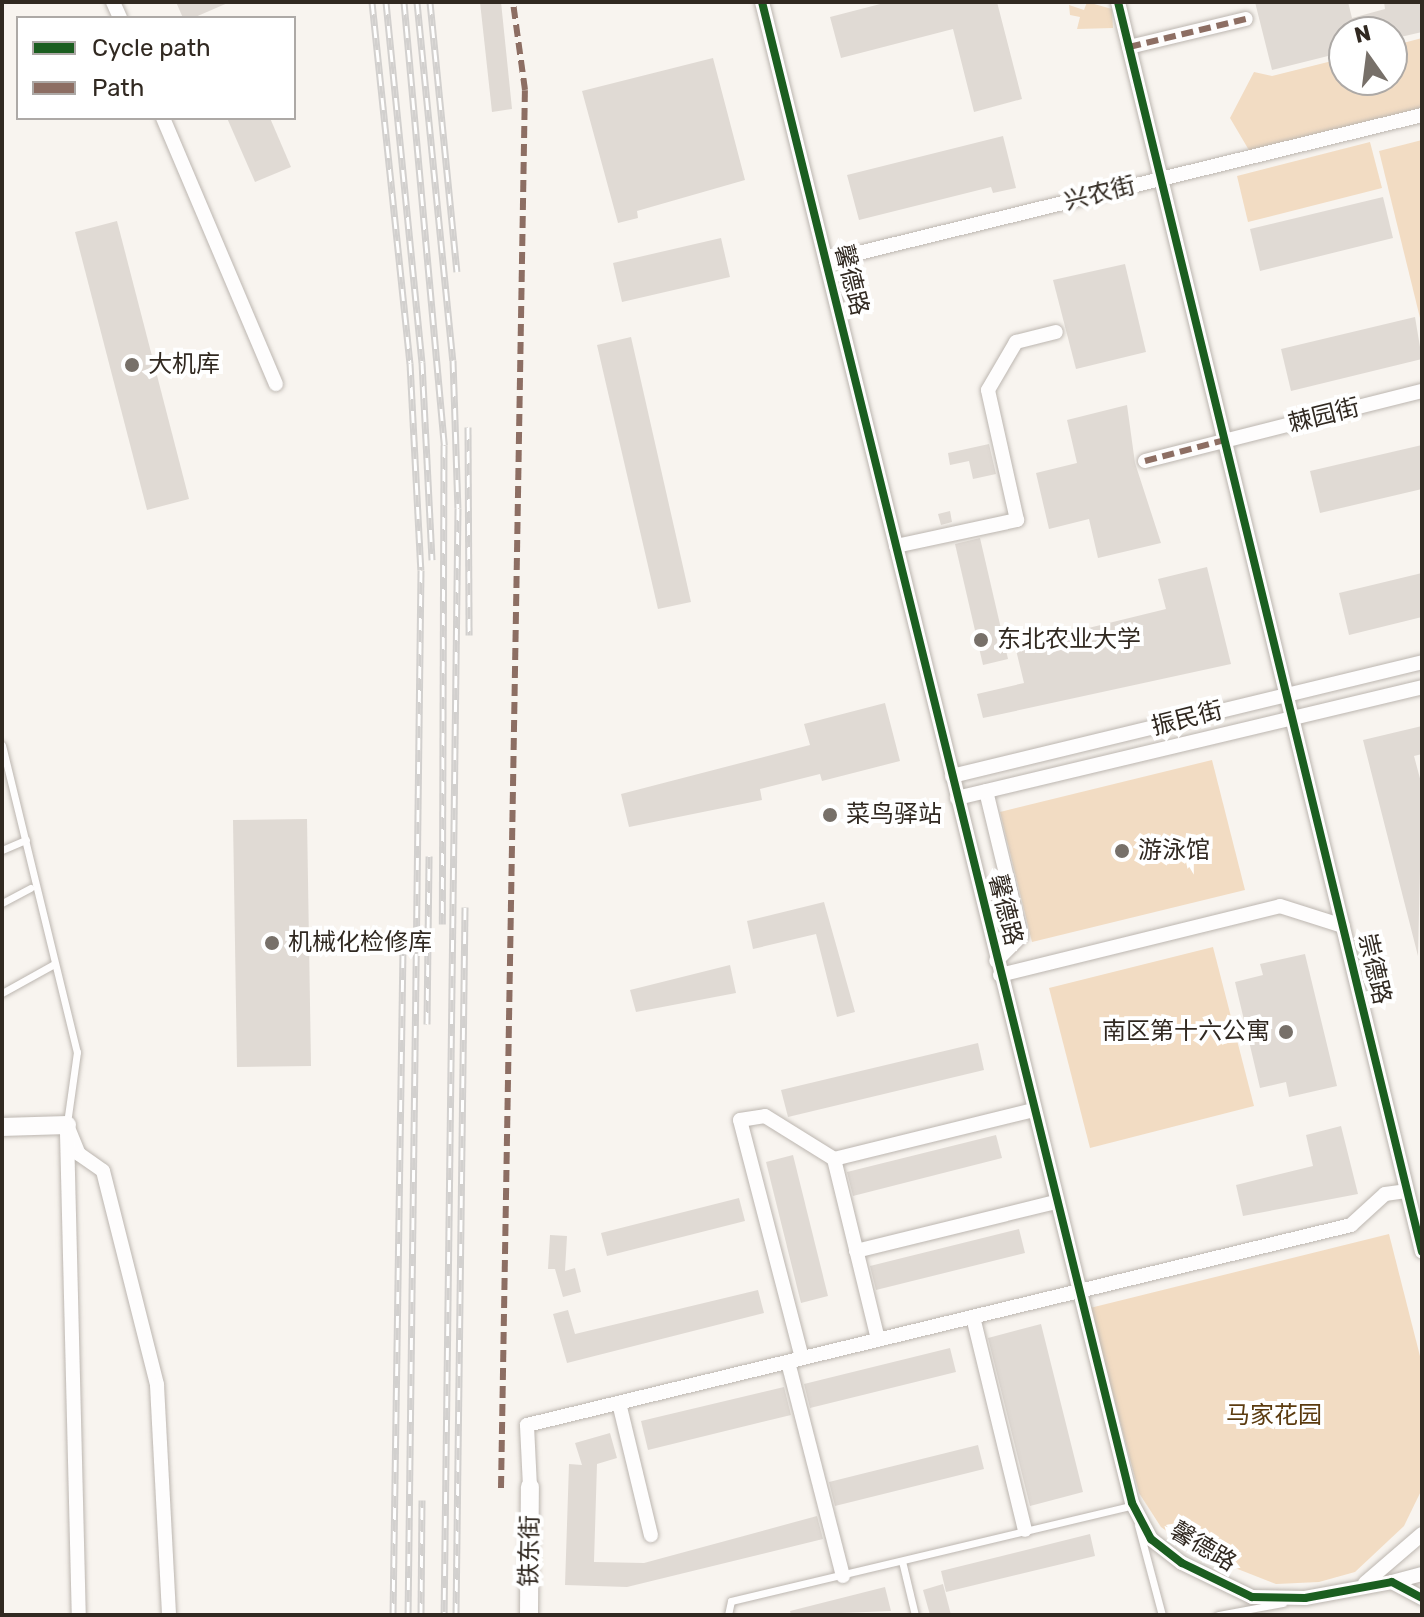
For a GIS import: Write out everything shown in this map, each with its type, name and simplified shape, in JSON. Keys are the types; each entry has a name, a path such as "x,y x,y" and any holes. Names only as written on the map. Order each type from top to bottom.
{"street":[{"name":"馨德路","path":"762,2 1132,1503 1151,1539 1182,1563 1252,1597 1305,1598 1422,1574"},
{"name":"崇德路","path":"1118,2 1406,1191 1416,1205 1422,1252"},
{"path":"1129,47 1246,19"},
{"name":"兴农街","path":"826,261 1422,115"},
{"path":"164,120 276,384"},
{"path":"896,546 1017,520 988,390 1016,342 1056,332"},
{"name":"棘园街","path":"1145,461 1422,391"},
{"name":"振民街","path":"952,776 1422,662"},
{"name":"振民街","path":"957,798 1422,687"},
{"path":"1183,720 1189,743"},
{"path":"1078,745 1083,767"},
{"path":"986,791 1021,936 998,968"},
{"path":"998,968 1280,906 1343,926"},
{"path":"834,1159 1033,1110"},
{"path":"843,1576 740,1120 765,1116 834,1159 878,1340"},
{"path":"2,1127 67,1125"},
{"path":"67,1125 79,1615"},
{"path":"67,1125 79,1154 103,1171 157,1385 169,1615"},
{"path":"530,1487 527,1425 1351,1225 1385,1194 1406,1191"},
{"path":"856,1251 1056,1202"},
{"path":"973,1317 1025,1530"},
{"path":"619,1403 651,1535"},
{"name":"铁东街","path":"529,1615 530,1487"},
{"path":"1359,1587 1422,1534"},
{"path":"1392,1582 1422,1598"}],"lane":[{"path":"2,745 77,1052 67,1125"},
{"path":"2,850 26,840"},
{"path":"2,903 30,888"},
{"path":"2,993 54,964"},
{"path":"728,1615 731,1601 1132,1503 1162,1615"},
{"path":"902,1561 915,1615"},
{"path":"1218,1615 1305,1598"}],"green space":[{"path":"1087,2 1112,9 1113,28 1077,29 1080,17 1070,15 1069,5 1084,10"},
{"path":"1422,38 1422,115 1253,157 1230,118 1254,72 1272,76 1328,62 1328,96 1408,96 1408,42"},
{"path":"1422,140 1422,326 1379,151"},
{"path":"1370,142 1382,188 1248,222 1237,176"},
{"name":"游泳馆","path":"1212,760 1245,890 1032,942 1000,812"},
{"path":"1213,947 1254,1106 1090,1148 1049,988"},
{"name":"马家花园","path":"1389,1234 1422,1364 1422,1489 1404,1526 1355,1572 1319,1582 1276,1584 1197,1553 1161,1527 1139,1493 1090,1308"}],"building":[{"path":"176,2 230,2 198,16 182,16"},
{"path":"480,2 501,2 512,109 492,112"},
{"path":"888,2 997,2 1022,99 974,112 953,29 841,58 830,17"},
{"path":"1255,2 1348,2 1352,16 1328,16 1328,56 1272,70"},
{"path":"1384,2 1422,2 1422,32 1408,35 1408,16 1359,16 1385,9"},
{"path":"713,58 745,180 637,211 638,218 618,223 582,91"},
{"path":"228,120 271,120 291,167 255,182"},
{"path":"1003,136 1016,188 993,193 991,187 859,220 847,175"},
{"path":"1383,197 1393,238 1260,271 1250,229"},
{"name":"大机库","path":"117,221 189,499 147,510 75,232"},
{"path":"721,238 730,277 622,302 613,263"},
{"path":"1125,264 1146,352 1076,369 1053,280"},
{"path":"1415,317 1422,359 1291,391 1281,349"},
{"path":"631,337 691,602 658,609 597,345"},
{"path":"1127,405 1135,463 1161,543 1098,558 1089,519 1049,529 1036,473 1077,463 1067,420"},
{"path":"989,444 996,474 973,479 969,461 950,465 948,453"},
{"path":"1422,445 1422,489 1320,513 1310,471"},
{"path":"950,511 952,522 941,525 938,514"},
{"path":"980,538 1008,659 983,665 955,544"},
{"path":"1207,567 1231,664 983,718 977,694 1024,683 1015,646 1166,609 1158,579"},
{"path":"1422,573 1422,617 1349,635 1339,593"},
{"path":"885,703 900,761 822,781 820,774 760,789 762,800 629,827 621,794 810,745 804,724"},
{"path":"1422,726 1422,754 1414,756 1422,786 1418,956 1363,740"},
{"name":"机械化检修库","path":"307,819 311,1066 237,1067 233,820"},
{"path":"824,902 855,1012 837,1017 816,934 753,949 747,921"},
{"name":"南区第十六公寓","path":"1305,954 1337,1086 1289,1097 1286,1082 1260,1088 1235,982 1263,975 1260,964"},
{"path":"730,965 736,993 636,1012 630,990"},
{"path":"978,1043 984,1070 788,1117 781,1090"},
{"path":"1341,1126 1358,1194 1243,1216 1236,1185 1313,1166 1306,1135"},
{"path":"996,1135 1002,1158 853,1196 847,1172"},
{"path":"793,1155 828,1296 801,1303 766,1162"},
{"path":"739,1198 745,1221 607,1256 601,1233"},
{"path":"1019,1229 1025,1253 876,1290 870,1266"},
{"path":"550,1235 567,1236 565,1271 575,1268 581,1292 563,1297 555,1269 548,1269"},
{"path":"758,1290 764,1313 567,1363 553,1314 568,1310 575,1334"},
{"path":"1041,1324 1083,1492 1030,1506 988,1338"},
{"path":"950,1348 956,1372 810,1408 804,1384"},
{"path":"784,1387 791,1415 648,1450 641,1421"},
{"path":"610,1433 617,1458 597,1464 594,1562 644,1563 817,1516 823,1539 627,1587 565,1585 569,1464 582,1465 575,1443"},
{"path":"978,1445 984,1469 835,1506 829,1482"},
{"path":"1090,1534 1095,1556 946,1592 941,1571"},
{"path":"943,1584 951,1615 930,1615 923,1590"},
{"path":"885,1587 891,1611 791,1615 790,1611"}],"railway":[{"path":"372,2 410,363 421,570 408,1615"},
{"path":"386,2 422,362 432,560"},
{"path":"404,2 444,445 442,924"},
{"path":"417,2 453,360 458,508 444,1615"},
{"path":"430,2 457,272"},
{"path":"468,427 469,635"},
{"path":"427,1024 429,856"},
{"path":"456,1615 465,907"},
{"path":"393,1615 403,949"},
{"path":"421,1615 422,1500"}],"marked path":[{"path":"501,1488 525,90 513,2"},
{"path":"1129,47 1246,19"},
{"path":"1145,461 1225,440"}],"cycle path":[{"path":"762,2 1132,1503 1151,1539 1182,1563 1252,1597 1305,1598 1392,1582 1422,1598"},
{"path":"1118,2 1422,1252"}],"place":[{"name":"大机库","path":"132,365"},
{"name":"东北农业大学","path":"981,640"},
{"name":"菜鸟驿站","path":"830,815"},
{"name":"游泳馆","path":"1122,851"},
{"name":"机械化检修库","path":"272,943"},
{"name":"南区第十六公寓","path":"1286,1032"}]}
